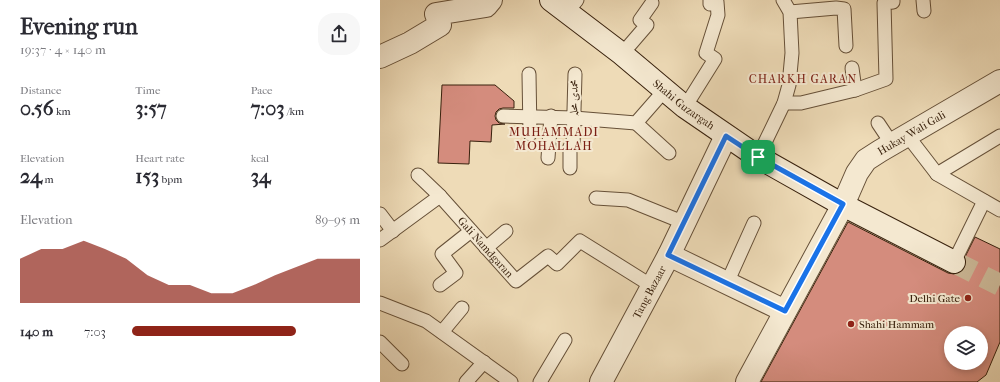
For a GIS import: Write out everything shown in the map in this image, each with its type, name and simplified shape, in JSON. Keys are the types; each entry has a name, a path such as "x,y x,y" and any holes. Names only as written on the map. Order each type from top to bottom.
{"street":[{"path":"380,57 410,44 440,25 436,14 486,6 491,0"},
{"name":"Shahi Guzargah","path":"565,4 664,91 726,136 758,157 843,204 954,262"},
{"name":"Hukay Wali Gali","path":"747,382 843,204 857,173 866,160 1000,81"},
{"name":"Tang Bazaar","path":"601,382 685,223 726,136"},
{"path":"668,255 785,311"}],"lane":[{"path":"685,107 715,59 706,53 718,15 717,2 710,4 710,0"},
{"path":"758,157 784,103 789,85 792,53 790,12 783,0"},
{"path":"784,103 802,103 854,90 886,79 884,3 893,2 893,0"},
{"path":"622,54 647,25 640,20 652,3"},
{"path":"790,12 836,8 844,9 846,46"},
{"path":"852,68 854,90"},
{"path":"529,74 530,134"},
{"name":"محمدی محلہ","path":"570,168 570,147 573,146 575,74"},
{"path":"636,123 664,91"},
{"path":"503,116 551,116 636,123 669,153"},
{"path":"548,158 551,116"},
{"path":"878,123 936,174 1000,210"},
{"path":"936,174 1000,136"},
{"name":"Gali Namdgaran","path":"418,175 440,196 516,281 548,256 557,264 580,241 652,286"},
{"path":"380,240 440,196"},
{"path":"596,198 628,200 636,211 685,223"},
{"path":"954,262 984,201"},
{"path":"380,214 393,231"},
{"path":"727,283 754,223"},
{"path":"440,285 456,273 442,254 471,231"},
{"path":"486,248 506,231"},
{"path":"380,303 426,321 511,382"},
{"path":"442,332 462,308"},
{"path":"540,382 565,340"},
{"path":"380,342 402,364"},
{"path":"466,382 484,362"}],"building":[{"path":"442,85 495,85 514,101 514,108 503,108 496,112 496,120 499,123 505,124 492,125 491,142 470,141 469,164 438,163"},
{"name":"Shahi Hammam","path":"848,222 948,273 960,273 965,268 965,257 975,237 1000,249 1000,342 986,375 977,382 761,382"}],"tunnel":[{"path":"954,262 1000,285"}],"place":[{"name":"Delhi Gate","path":"968,298"},
{"name":"Shahi Hammam","path":"851,324"}],"district":[{"name":"CHARKH GARAN","path":"803,79"},
{"name":"MUHAMMADI MOHALLAH","path":"554,139"}],"route":[{"path":"726,136 758,157 843,204 785,311 668,255 685,223 726,136"}]}
